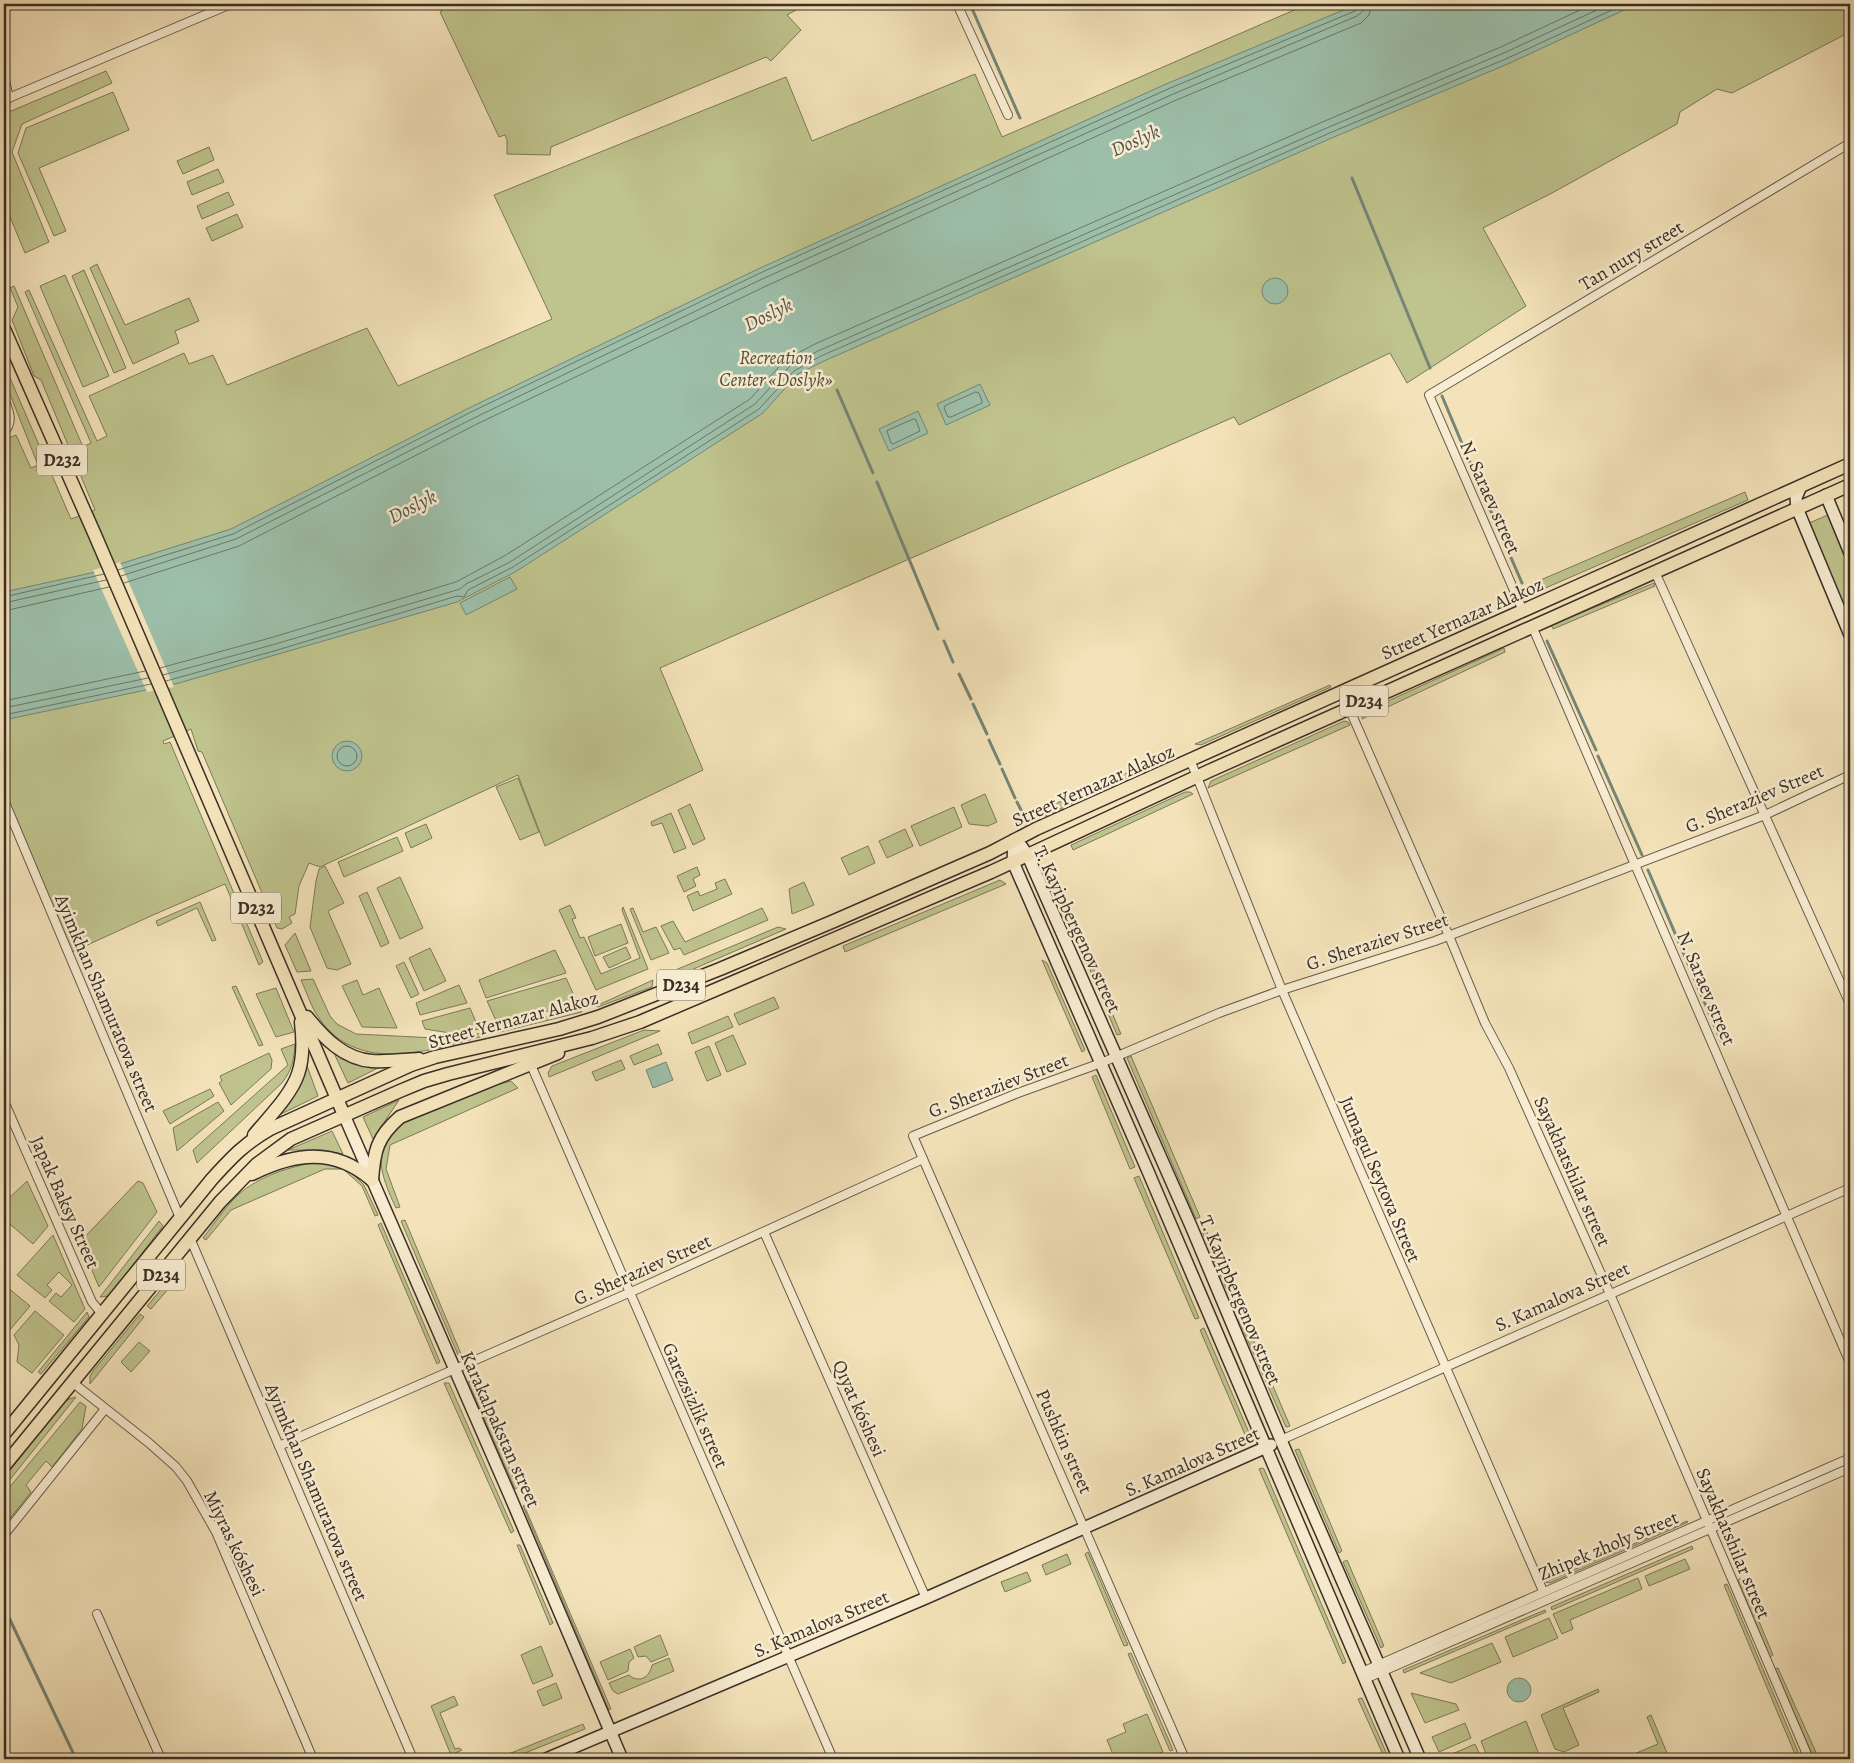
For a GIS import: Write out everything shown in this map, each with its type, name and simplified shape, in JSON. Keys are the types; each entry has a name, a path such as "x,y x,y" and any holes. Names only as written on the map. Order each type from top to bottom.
{"main road":[{"name":"D232","path":"5,336 29,385 95,535 344,1115"},
{"name":"Street Yernazar Alakoz","path":"336,1098 410,1065 435,1057 559,1029 598,1018 744,959 990,853 1014,840 1850,464"},
{"name":"Street Yernazar Alakoz","path":"344,1115 424,1081 592,1038 640,1022 1028,856 1349,708 1850,485"},
{"path":"1801,486 1796,498 1797,508 1850,635"},
{"path":"1826,495 1850,553"},
{"path":"1776,498 1784,501 1786,506 1783,515"},
{"name":"T. Kayipbergenov street","path":"1014,840 1028,856 1117,1056 1420,1759"},
{"name":"T. Kayipbergenov street","path":"1014,840 1013,862 1023,886 1101,1063 1399,1759"},
{"path":"1023,886 1024,879 1028,876 1037,877"},
{"path":"744,959 750,974"},
{"path":"298,1005 324,1037 352,1056 372,1061 435,1057"},
{"path":"249,1141 285,1096 298,1074 302,1053 302,1036 298,1005"},
{"path":"239,1181 278,1163 310,1156 334,1159 347,1163 372,1180 376,1148 381,1137 400,1117 592,1038"},
{"name":"D234","path":"4,1434 229,1159 249,1141 282,1122 336,1098"},
{"name":"D234","path":"4,1466 190,1238 239,1181 271,1152 291,1139 344,1115"},
{"name":"Karakalpakstan street","path":"344,1115 622,1759"},
{"name":"S. Kamalova Street","path":"546,1759 926,1598 1281,1440"}],"street":[{"path":"4,76 6,99 232,4"},
{"path":"957,4 1008,116"},
{"name":"Tan nury street","path":"1429,395 1850,143"},
{"name":"N. Saraev street","path":"1429,395 1523,612"},
{"path":"4,398 10,417 9,427 4,432"},
{"path":"1655,572 1850,1004"},
{"name":"N. Saraev street","path":"1532,626 1850,1363"},
{"name":"Sayakhatshilar street","path":"1349,708 1485,1023 1509,1068 1610,1294 1809,1759"},
{"name":"Jumagul Seytova Street","path":"1190,762 1282,990 1543,1591"},
{"name":"G. Sheraziev Street","path":"913,1136 1018,1093 1101,1063 1202,1019 1282,990 1449,936 1765,815 1850,775"},
{"name":"Ayimkhan Shamuratova street","path":"4,800 180,1218"},
{"path":"509,1058 524,1060 530,1064"},
{"name":"Garezsizlik street","path":"530,1064 833,1759"},
{"name":"Japak Baksy Street","path":"4,1101 92,1302 102,1314"},
{"name":"Pushkin street","path":"913,1136 1185,1759"},
{"name":"G. Sheraziev Street","path":"279,1446 764,1232 923,1159"},
{"name":"S. Kamalova Street","path":"1281,1440 1850,1188"},
{"name":"Qıyat kóshesi","path":"764,1232 926,1598"},
{"name":"Ayimkhan Shamuratova street","path":"190,1238 413,1759"},
{"name":"Miyras kóshesi","path":"72,1382 149,1443 176,1467 187,1481 216,1532 313,1759"},
{"path":"4,1535 105,1409"},
{"name":"Zhipek zholy Street","path":"1380,1668 1543,1591 1850,1458"},
{"name":"Zhipek zholy Street","path":"1380,1668 1850,1468"},
{"path":"97,1614 160,1759"},
{"path":"1364,1676 1380,1668"}],"green space":[{"path":"439,4 793,4 796,10 787,15 801,30 771,61 766,57 551,147 550,155 507,154 505,135 499,137 440,12 442,11"},
{"name":"Recreation Center «Doslyk»","path":"1308,4 1850,4 1850,32 1732,93 1717,89 1680,112 1677,124 1552,193 1483,228 1526,306 1407,383 1390,353 1239,425 1234,417 660,668 703,770 545,846 518,775 320,867 309,863 299,886 295,914 289,917 292,923 282,929 277,928 202,752 198,751 191,729 163,741 164,744 170,742 263,962 259,965 225,884 72,952 4,792 4,440 16,435 31,468 38,465 4,379 4,364 71,519 95,510 41,380 34,376 12,320 18,307 10,288 14,286 83,447 91,443 25,292 29,290 97,441 107,436 89,396 184,353 189,364 213,355 227,385 367,328 398,386 552,319 494,195 786,77 812,141 975,74 1002,137"},
{"path":"106,71 112,83 22,124 12,152 49,242 25,253 10,217 4,171 4,114"},
{"path":"113,92 129,130 39,168 66,231 54,236 18,153 26,128"},
{"path":"209,147 214,160 183,174 177,161"},
{"path":"218,169 224,182 192,195 187,182"},
{"path":"228,192 234,205 202,219 197,206"},
{"path":"237,214 243,227 212,241 206,228"},
{"path":"97,264 125,325 189,298 199,321 175,331 179,343 133,364 90,268"},
{"path":"84,270 126,368 114,373 72,276"},
{"path":"65,275 109,376 83,387 40,286"},
{"path":"1745,492 1748,500 1534,593 1529,585"},
{"path":"1828,515 1850,567 1850,620 1809,523"},
{"path":"1654,583 1655,586 1553,629 1551,625"},
{"path":"1504,648 1505,652 1362,719 1364,712"},
{"path":"1330,685 1331,687 1201,745 1195,744"},
{"path":"1344,721 1350,725 1208,788 1211,781"},
{"path":"1173,753 1170,758 1045,816 1050,806"},
{"path":"518,778 539,832 520,840 496,787"},
{"path":"1185,792 1193,794 1073,850 1071,845"},
{"path":"985,794 997,822 988,826 969,824 961,805"},
{"path":"690,804 705,839 693,845 678,810"},
{"path":"954,807 962,827 920,846 911,826"},
{"path":"671,813 686,848 674,853 662,823 652,826 651,822"},
{"path":"426,824 432,838 411,848 405,833"},
{"path":"905,829 913,846 887,858 879,841"},
{"path":"397,837 403,851 344,877 338,862"},
{"path":"868,846 875,863 849,875 841,858"},
{"path":"325,866 344,903 328,911 351,964 337,970 327,968 310,927 316,881 319,869"},
{"path":"697,867 700,875 693,879 696,886 684,892 677,876"},
{"path":"400,877 423,928 400,939 377,888"},
{"path":"725,879 732,894 693,911 687,896 698,891 700,896 717,889 715,883"},
{"path":"1000,880 1006,884 845,952 843,946"},
{"path":"804,882 814,905 792,914 789,889"},
{"path":"367,892 389,943 381,947 359,896"},
{"path":"1065,901 1092,965 1088,967 1061,903"},
{"path":"200,902 216,940 212,941 197,908 158,926 156,921"},
{"path":"570,905 576,918 572,919 580,938 584,937 601,974 640,958 622,910 623,907 648,969 596,990 559,910"},
{"path":"633,908 643,932 656,927 669,953 651,960 630,909"},
{"path":"762,908 768,920 684,955 680,948 674,950 661,926 673,921 685,942"},
{"path":"621,924 628,943 595,956 588,937"},
{"path":"778,927 786,929 668,980 662,979 661,976"},
{"path":"295,933 311,971 297,972 285,945"},
{"path":"626,947 631,958 609,968 603,957"},
{"path":"430,948 446,981 424,991 409,958"},
{"path":"555,950 566,973 486,998 479,980"},
{"path":"1042,960 1047,963 1085,1050 1082,1052"},
{"path":"404,962 419,994 411,998 396,966"},
{"path":"1093,968 1121,1034 1117,1035 1090,970"},
{"path":"566,978 578,1004 497,1023 487,1001"},
{"path":"313,979 330,1016 337,1024 356,1034 455,1039 486,1032 487,1035 420,1052 375,1053 354,1047 335,1036 316,1014 301,980"},
{"path":"357,980 363,995 379,988 397,1028 362,1027 342,986"},
{"path":"653,980 652,987 598,1007 596,1006"},
{"path":"459,985 467,1003 420,1015 416,1003"},
{"path":"236,986 263,1045 259,1046 232,987"},
{"path":"276,988 294,1032 276,1037 256,994"},
{"path":"774,997 779,1008 739,1025 734,1014"},
{"path":"470,1008 479,1029 456,1034 425,1029 422,1021"},
{"path":"580,1009 582,1012 500,1032 499,1028"},
{"path":"728,1016 733,1027 692,1044 688,1033"},
{"path":"644,1030 660,1031 549,1077 548,1073 552,1066"},
{"path":"733,1035 746,1064 727,1072 715,1043"},
{"path":"295,1044 292,1065 282,1083 197,1163 193,1150 288,1065 281,1049"},
{"path":"658,1044 662,1054 634,1065 630,1056"},
{"path":"709,1046 721,1075 707,1081 695,1052"},
{"path":"333,1051 355,1063 380,1067 348,1083"},
{"path":"269,1053 272,1060 271,1069 231,1105 219,1083 222,1081 220,1076"},
{"path":"1131,1056 1200,1217 1196,1219 1127,1058"},
{"path":"621,1060 625,1069 596,1081 592,1072"},
{"path":"306,1063 318,1096 281,1114 300,1085"},
{"path":"1096,1075 1135,1167 1130,1169 1092,1077"},
{"path":"511,1081 518,1088 390,1145 386,1169 400,1207 396,1208 381,1165 382,1147 389,1134 403,1123"},
{"path":"210,1089 214,1096 170,1124 163,1111"},
{"path":"399,1100 373,1139 363,1117"},
{"path":"218,1102 224,1111 177,1151 173,1128"},
{"path":"332,1131 343,1154 323,1150 288,1150"},
{"path":"317,1162 347,1168 364,1185 378,1215 375,1216 362,1186 343,1169 325,1169 231,1210 206,1240 203,1238 228,1205 246,1188 275,1173"},
{"path":"1139,1176 1199,1318 1195,1319 1134,1178"},
{"path":"27,1181 48,1226 33,1244 4,1219 4,1203"},
{"path":"138,1181 143,1183 157,1212 99,1287 80,1242"},
{"path":"405,1220 461,1354 458,1355 401,1221"},
{"path":"159,1221 163,1226 109,1296 100,1297"},
{"path":"381,1223 440,1362 437,1364 378,1225"},
{"path":"1205,1228 1236,1299 1233,1300 1228,1293 1201,1229"},
{"path":"53,1235 85,1309 74,1322 49,1301 56,1293 61,1297 72,1285 59,1272 47,1285 52,1290 45,1298 17,1275"},
{"path":"180,1267 183,1272 151,1309 147,1306"},
{"path":"7,1287 30,1306 9,1331 4,1327 4,1290"},
{"path":"35,1311 64,1335 32,1373 17,1362 19,1345 14,1335"},
{"path":"1241,1311 1290,1426 1286,1427 1239,1321 1238,1312"},
{"path":"87,1312 89,1317 41,1374 38,1372"},
{"path":"140,1314 144,1317 90,1384 90,1376 93,1371"},
{"path":"1204,1328 1250,1435 1246,1437 1200,1330"},
{"path":"139,1342 150,1351 131,1372 121,1362"},
{"path":"471,1381 518,1487 515,1489 468,1382"},
{"path":"444,1383 449,1383 514,1531 511,1533"},
{"path":"76,1397 4,1487 4,1478 64,1402"},
{"path":"80,1402 86,1406 82,1429 52,1467 46,1461 26,1485 31,1492 4,1526 4,1494"},
{"path":"1299,1449 1342,1551 1339,1553 1295,1450"},
{"path":"1262,1468 1346,1662 1343,1664 1259,1469"},
{"path":"523,1506 611,1709 609,1710"},
{"path":"1687,1521 1550,1583 1545,1582"},
{"path":"517,1545 520,1545 553,1623 550,1625"},
{"path":"1692,1546 1693,1549 1552,1610 1551,1607"},
{"path":"1088,1552 1128,1645 1124,1646 1085,1554"},
{"path":"1067,1554 1071,1564 1046,1575 1042,1565"},
{"path":"1685,1559 1690,1569 1649,1586 1645,1576"},
{"path":"1347,1560 1384,1646 1381,1648 1343,1562"},
{"path":"1027,1572 1031,1581 1005,1592 1001,1582"},
{"path":"1638,1578 1642,1589 1570,1620 1573,1629 1562,1634 1553,1614"},
{"path":"1741,1578 1773,1655 1770,1657 1738,1580"},
{"path":"1727,1584 1801,1759 1797,1759 1724,1585"},
{"path":"1545,1610 1546,1612 1404,1673 1403,1670"},
{"path":"1549,1618 1558,1638 1513,1657 1505,1637"},
{"path":"660,1635 668,1655 651,1662 646,1656 638,1657 634,1647"},
{"path":"1492,1643 1501,1662 1451,1683 1420,1673"},
{"path":"541,1646 553,1676 533,1684 521,1655"},
{"path":"630,1649 634,1658 629,1662 628,1671 608,1680 600,1662"},
{"path":"1131,1653 1173,1750 1170,1751 1128,1654"},
{"path":"669,1658 674,1671 618,1694 613,1691 609,1683 629,1675 637,1679 644,1678 649,1673 652,1665"},
{"path":"1778,1668 1819,1759 1814,1759 1775,1669"},
{"path":"556,1683 562,1698 543,1706 537,1691"},
{"path":"1598,1689 1599,1692 1563,1708 1579,1745 1564,1752 1555,1749 1541,1715"},
{"path":"1411,1693 1456,1704 1459,1710 1425,1723"},
{"path":"454,1696 458,1705 440,1713 455,1749 459,1748 462,1750 451,1755 431,1706"},
{"path":"1362,1698 1389,1759 1385,1759 1358,1699"},
{"path":"1147,1714 1163,1752 1145,1759 1115,1759 1107,1740 1126,1732 1123,1724"},
{"path":"1651,1715 1668,1755 1657,1759 1631,1759 1629,1756 1658,1744 1647,1717"},
{"path":"1526,1721 1540,1757 1538,1759 1488,1759 1481,1741"},
{"path":"1465,1723 1471,1738 1439,1752 1432,1737"},
{"path":"583,1724 585,1729 510,1759 496,1759"},
{"path":"1475,1744 1482,1759 1477,1759 1476,1755 1467,1759 1441,1759"}],"water":[{"name":"Doslyk","path":"1358,4 1637,4 1510,63 1334,137 798,374 763,413 515,572 457,602 179,683 4,720 4,592 91,573 231,529 469,408 756,270 1166,84"},
{"path":"1275,278 1284,282 1288,291 1284,300 1275,304 1266,300 1262,291 1266,282"},
{"path":"980,384 990,405 946,425 937,404"},
{"path":"918,411 928,433 889,451 879,429"},
{"path":"510,577 517,589 466,615 460,603"},
{"path":"347,741 357,746 362,756 357,766 347,771 337,766 332,756 337,746"},
{"path":"666,1062 673,1080 653,1088 646,1070"},
{"path":"1519,1678 1524,1679 1530,1685 1530,1695 1524,1701 1519,1702 1514,1701 1508,1695 1507,1690 1508,1685 1514,1679"}],"pier":[{"path":"120,562 174,687 147,692 93,570"}],"waterway":[{"path":"970,4 1020,118"},
{"path":"1352,178 1430,368"},
{"path":"837,390 873,473"},
{"path":"1442,396 1471,465"},
{"path":"1476,477 1522,583"},
{"path":"877,482 938,629"},
{"path":"1525,589 1528,596"},
{"path":"944,641 953,662"},
{"path":"1547,641 1596,750"},
{"path":"959,674 971,699"},
{"path":"973,704 987,734"},
{"path":"989,740 1000,764"},
{"path":"1598,756 1642,855"},
{"path":"1002,769 1015,798"},
{"path":"1017,802 1021,810"},
{"path":"1648,870 1721,1041"},
{"path":"4,1607 76,1759"}]}
